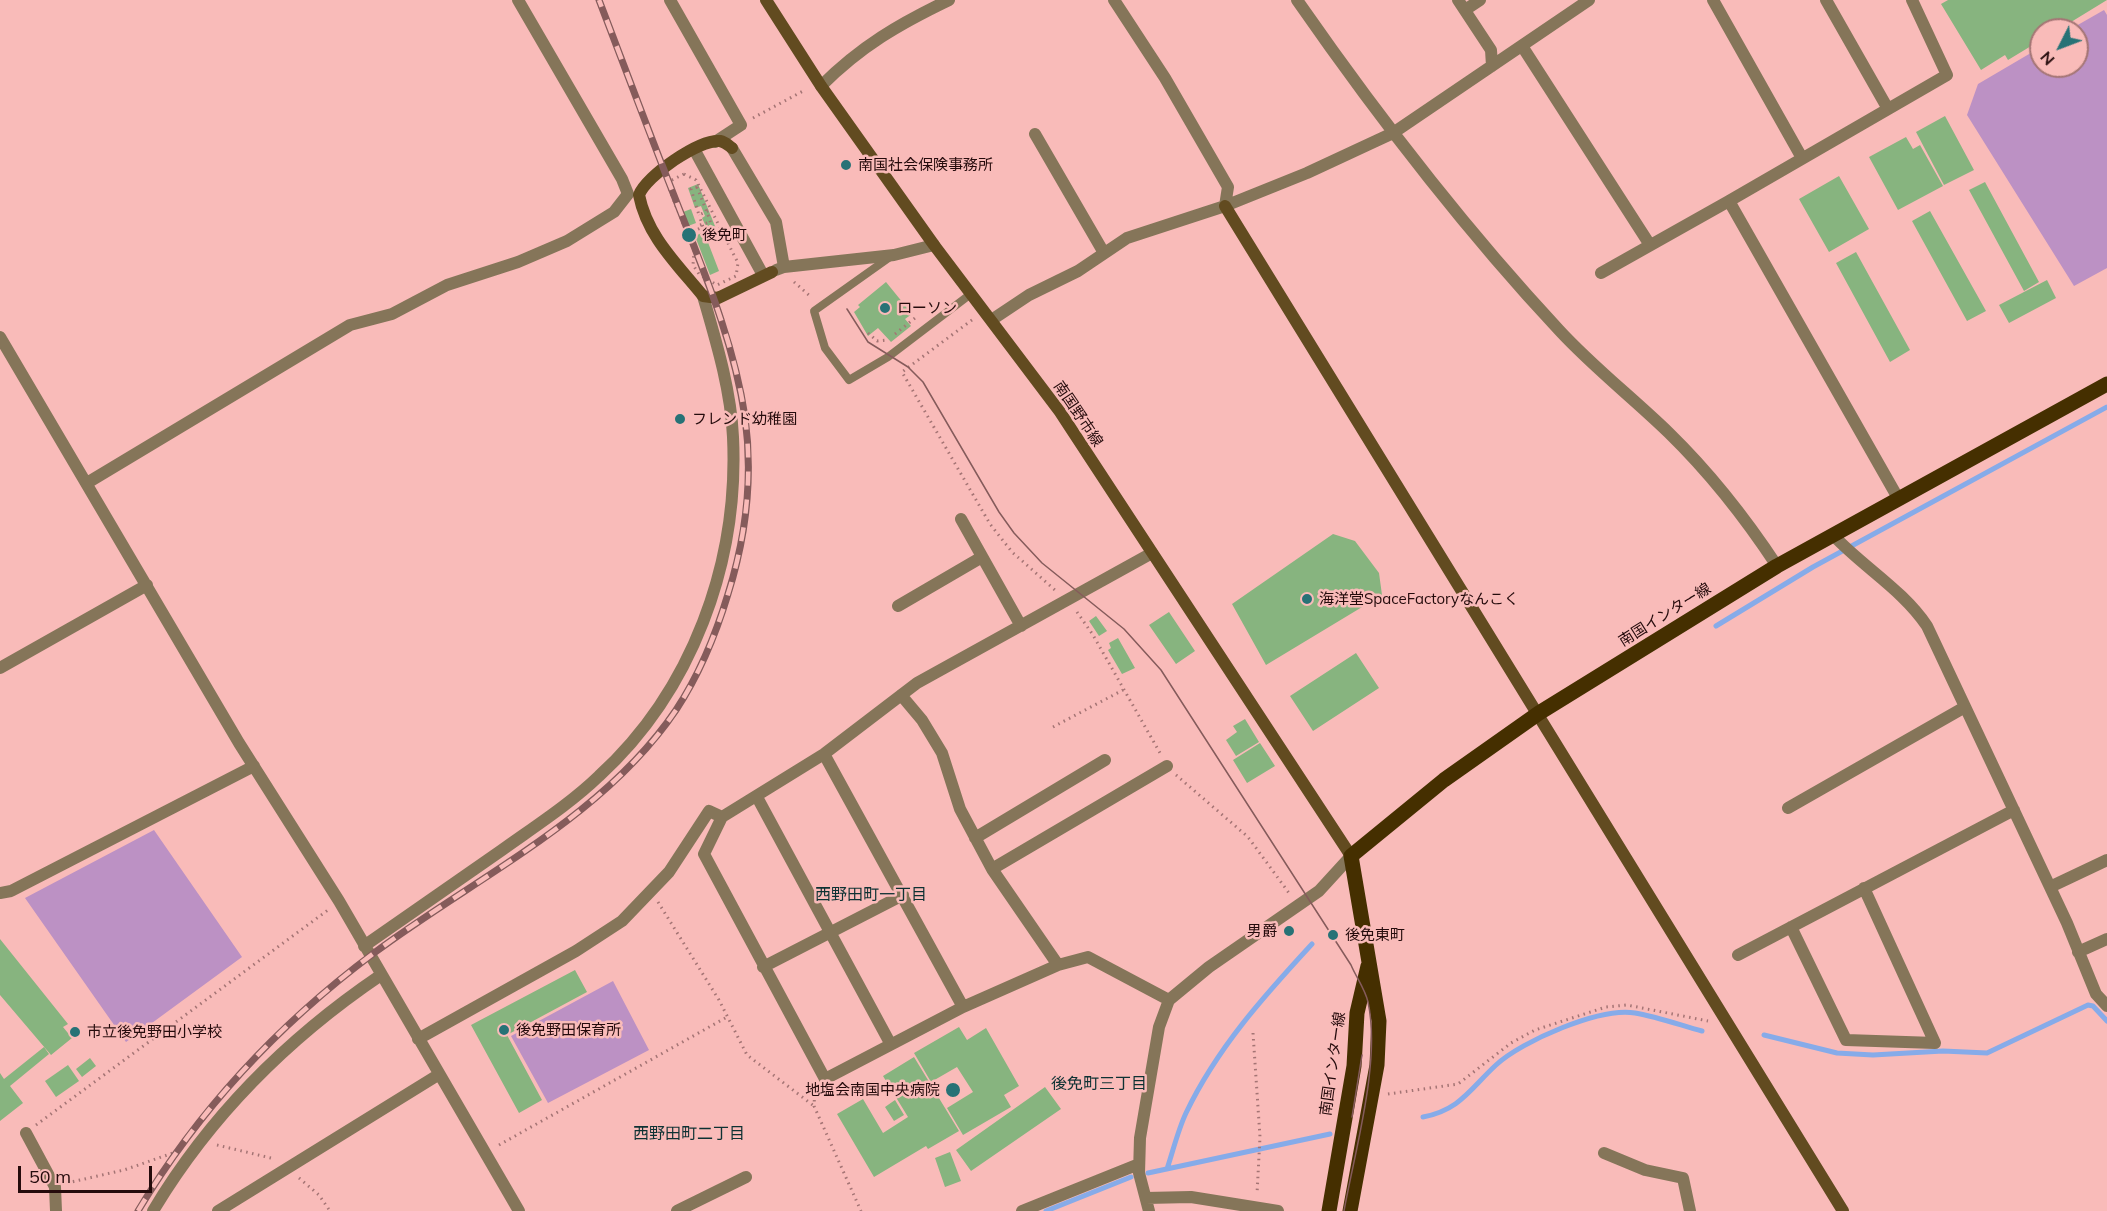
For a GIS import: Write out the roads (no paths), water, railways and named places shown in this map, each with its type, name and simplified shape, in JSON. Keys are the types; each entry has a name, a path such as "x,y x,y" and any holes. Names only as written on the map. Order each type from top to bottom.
{"main road":[{"name":"南国インター線","path":"1350,1211 1377,1065 1379,1021 1370,957 1351,856 1444,780 1539,713 1777,567 2107,384"},
{"name":"南国インター線","path":"1329,1211 1354,1066 1357,1013 1370,957"}],"street":[{"path":"364,946 522,836 599,777 634,741 657,710 696,644 714,595 726,538 733,479 733,435 716,340 703,296 651,232 633,195 518,0"},
{"path":"670,0 741,125 715,142"},
{"name":"南国野市線","path":"766,0 820,84 934,245 1060,412 1351,856"},
{"path":"1114,0 1165,78 1228,187 1225,206 1539,713 1843,1211"},
{"path":"1297,0 1393,133 1491,255 1562,333 1670,434 1746,518 1777,567"},
{"path":"1480,0 1461,5 1491,50 1492,66"},
{"path":"989,315 1078,271 1127,238 1225,206 1307,173 1393,133 1589,0"},
{"path":"1713,0 1802,158"},
{"path":"1826,0 1888,109"},
{"path":"1600,273 1947,75 1912,0"},
{"path":"820,84 849,58 879,37 946,1"},
{"path":"1522,46 1650,245"},
{"path":"1035,134 1104,253"},
{"path":"87,483 334,334 350,326 392,314 447,285 518,262 567,241 614,212 652,176 694,149 715,142 721,141 732,148 776,222 773,271"},
{"path":"694,149 773,271"},
{"path":"1729,201 1898,498"},
{"path":"703,296 718,298 773,271 894,255 934,245"},
{"path":"0,337 254,766 339,901 519,1211"},
{"path":"961,519 1021,626"},
{"path":"1833,535 1852,555 1916,610 1927,626 2050,887 2096,994 2107,1006"},
{"path":"1152,553 1069,601 917,683 824,754 722,817 704,854 825,1079 840,1073 890,1043 963,1007 1058,965 1088,957 1169,1000"},
{"path":"898,606 982,557"},
{"path":"0,668 147,585"},
{"path":"902,695 922,720 942,753 960,809 992,869 1058,965"},
{"path":"1788,808 1965,707"},
{"path":"824,754 963,1007"},
{"path":"975,838 1105,760"},
{"path":"0,893 11,891 254,766"},
{"path":"992,869 1167,766"},
{"path":"757,797 890,1043"},
{"path":"1738,954 2014,810"},
{"path":"418,1040 622,921 669,872 709,811 722,817"},
{"path":"1149,1211 1139,1164 1143,1115 1157,1038 1169,1000 1209,967 1319,891 1351,856"},
{"path":"2050,887 2107,860"},
{"path":"1791,927 1846,1040 1935,1043 1864,888"},
{"path":"763,967 903,895"},
{"path":"2079,952 2107,939"},
{"path":"153,1211 178,1170 248,1083 302,1034 381,975"},
{"path":"218,1211 438,1075"},
{"path":"26,1133 55,1187 56,1211"},
{"path":"1604,1153 1645,1170 1683,1178 1690,1211"},
{"path":"1022,1211 1039,1208 1139,1164"},
{"path":"677,1211 746,1178"},
{"path":"1146,1198 1191,1197 1278,1211"}],"lane":[{"path":"894,255 814,311 825,348 849,380 888,357 972,293"}],"waterway":[{"path":"1716,626 1813,567 2107,407"},
{"path":"1167,1169 1186,1113 1212,1066 1259,1003 1312,944"},
{"path":"1764,1035 1837,1053 1873,1055 1943,1051 1987,1053 2088,1005 2093,1006 2107,1021"},
{"path":"1423,1117 1436,1114 1456,1104 1496,1065 1524,1046 1582,1020 1602,1015 1635,1013 1702,1031"},
{"path":"1148,1173 1330,1134"},
{"path":"1046,1211 1131,1177"}],"tram line":[{"path":"847,309 868,342 908,367 923,382 999,512 1014,533 1042,563 1124,629 1161,670 1351,965 1368,1002 1371,1051 1365,1106 1344,1211"},
{"path":"1352,1117 1362,1055"}],"railway":[{"path":"138,1211 187,1138 214,1103 243,1070 306,1009 374,953 536,844 612,783 646,748 676,710 706,654 718,624 739,551 746,506 747,439 740,389 726,335 707,281 599,0"}],"place":[{"name":"南国社会保険事務所","path":"846,165"},
{"name":"後免町","path":"689,235"},
{"name":"ローソン","path":"885,308"},
{"name":"フレンド幼稚園","path":"680,419"},
{"name":"海洋堂SpaceFactoryなんこく","path":"1307,599"},
{"name":"男爵","path":"1289,931"},
{"name":"後免東町","path":"1333,935"},
{"name":"後免野田保育所","path":"504,1030"},
{"name":"市立後免野田小学校","path":"75,1032"},
{"name":"地塩会南国中央病院","path":"953,1090"}],"district":[{"name":"西野田町一丁目","path":"871,895"},
{"name":"後免町三丁目","path":"1099,1084"},
{"name":"西野田町二丁目","path":"689,1134"}]}
